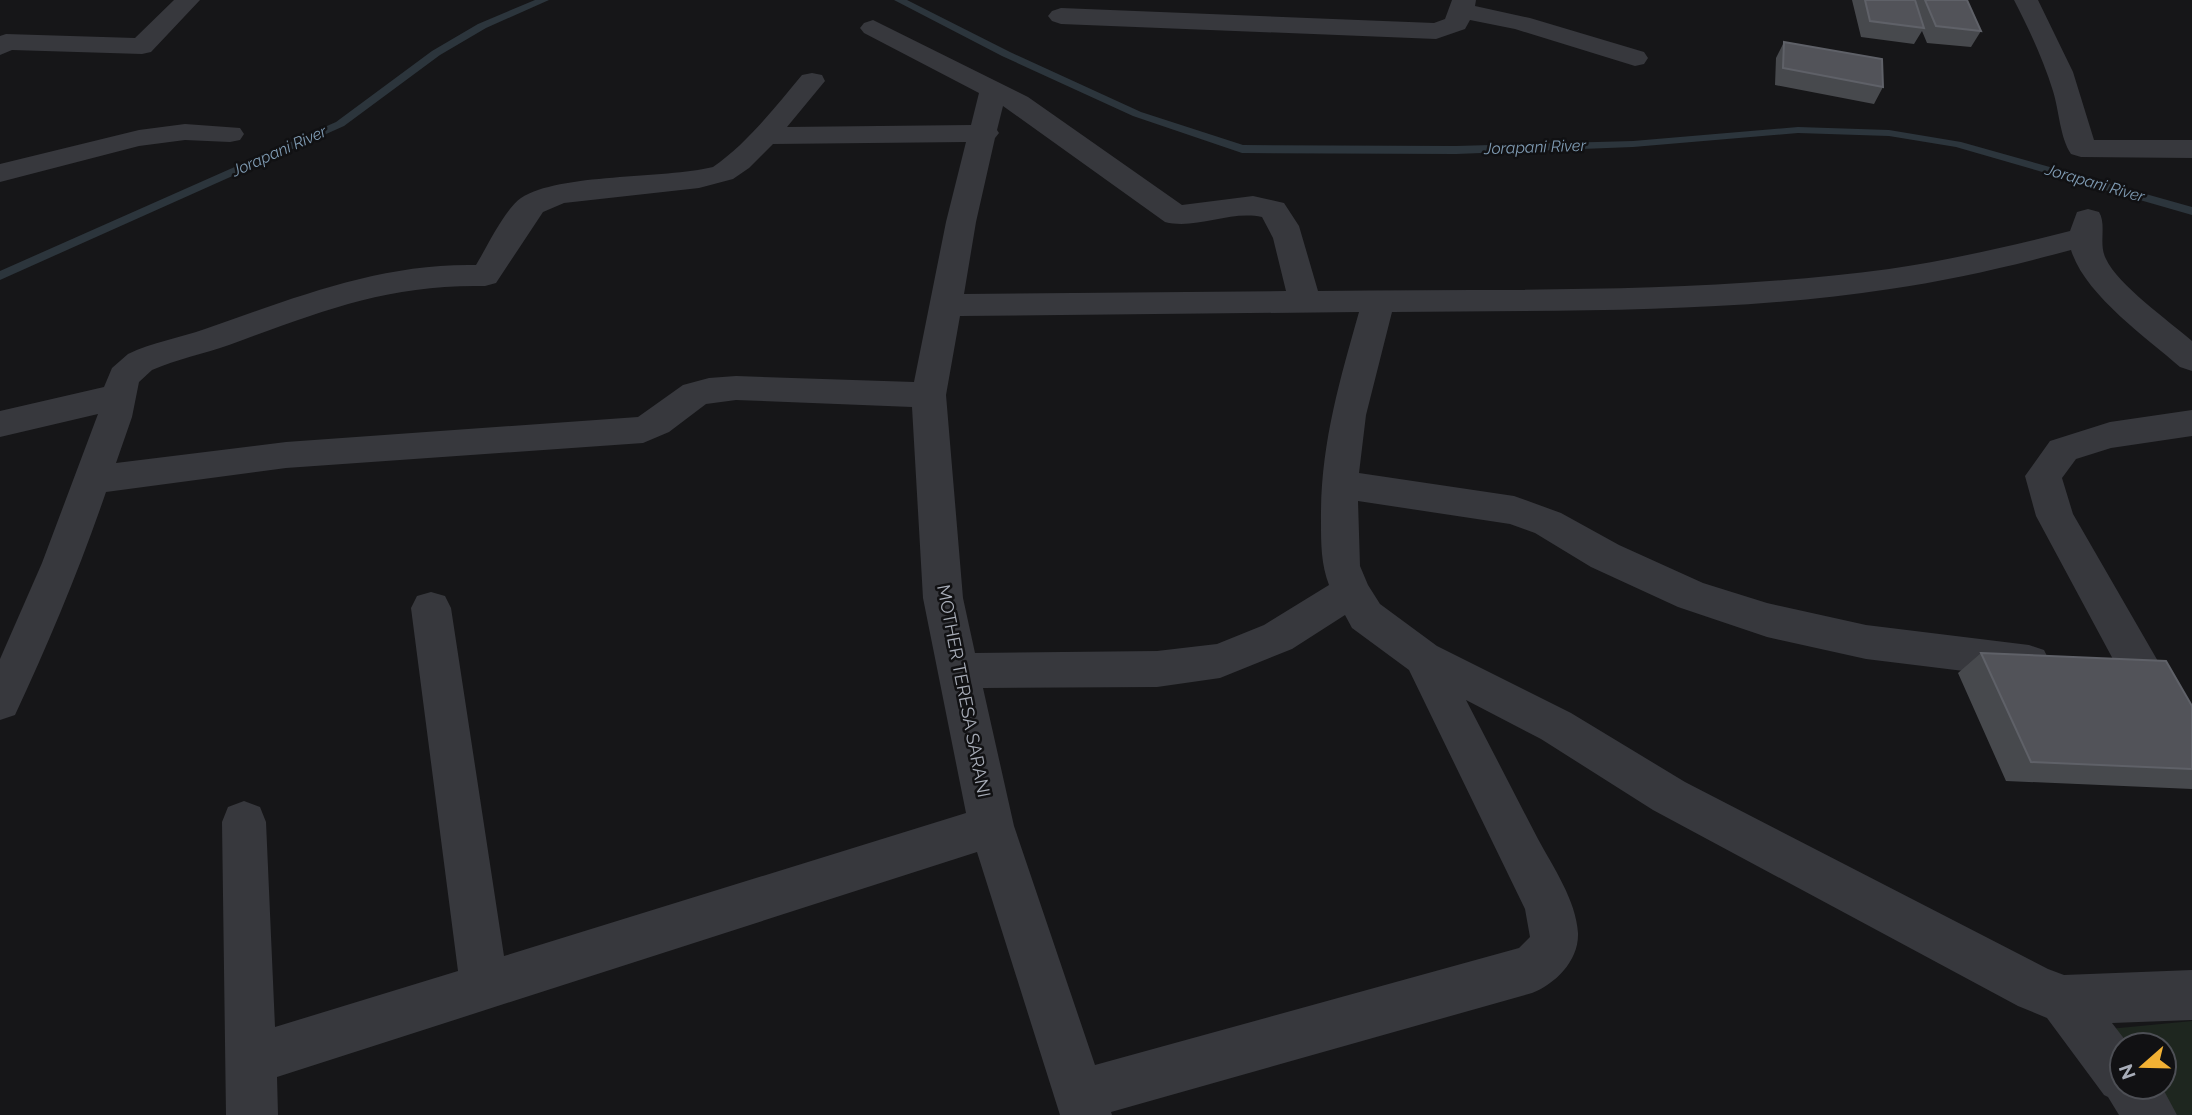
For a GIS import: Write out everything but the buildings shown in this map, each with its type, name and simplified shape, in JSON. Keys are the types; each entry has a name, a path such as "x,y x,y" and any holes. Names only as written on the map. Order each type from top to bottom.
{"street":[{"path":"0,47 6,42 142,46 188,0"},
{"path":"2026,0 2049,43 2075,109 2081,148 2192,149"},
{"path":"1061,16 1422,31 1448,29 1456,24 1462,5 1635,58"},
{"path":"873,28 1018,103 1176,215 1250,206 1275,212 1284,225 1305,301"},
{"path":"0,702 33,635 92,480 120,396 122,379 129,369 143,360 213,339 296,306 355,288 406,279 464,274 485,276 522,216 532,205 544,198 699,179 723,173 739,162 765,136 812,81"},
{"name":"MOTHER TERESA SARANI","path":"993,90 985,132 961,222 929,395 943,597 991,826 1083,1105"},
{"path":"0,173 139,138 185,132 230,134"},
{"path":"765,136 985,132"},
{"path":"947,305 1579,299 1747,293 1890,279 2010,256 2086,228 2091,262 2119,293 2192,359"},
{"path":"1379,299 1348,415 1339,484 1338,550 1341,566 1351,591 1366,616 1423,658 1556,726 1669,796 2035,989 2064,1000 2192,995"},
{"path":"92,480 286,455 643,430 664,420 684,399 706,390 736,388 929,395"},
{"path":"0,424 120,396"},
{"path":"2192,423 2110,435 2063,450 2043,476 2055,516 2144,676 2192,743"},
{"path":"1339,484 1514,510 1548,523 1605,556 1692,596 1767,620 1866,642 2061,666"},
{"path":"957,671 1157,669 1220,660 1278,637 1351,591"},
{"path":"431,608 484,986"},
{"path":"1083,1105 1532,970 1550,953 1556,934 1547,904 1423,658"},
{"path":"2102,671 2144,676"},
{"path":"244,822 253,1115"},
{"path":"251,1060 991,826"},
{"path":"2064,1000 2108,1058"}],"shaded area":[{"path":"2192,1021 2192,1115 2177,1115 2166,1101 2178,1101 2178,1031 2109,1029"}],"waterway":[{"name":"Jorapani River","path":"0,276 340,124 436,53 482,26 544,0"},
{"name":"Jorapani River","path":"899,0 1006,54 1137,114 1242,149 1456,150 1633,144 1798,130 1889,133 1957,144 2192,211"}]}
